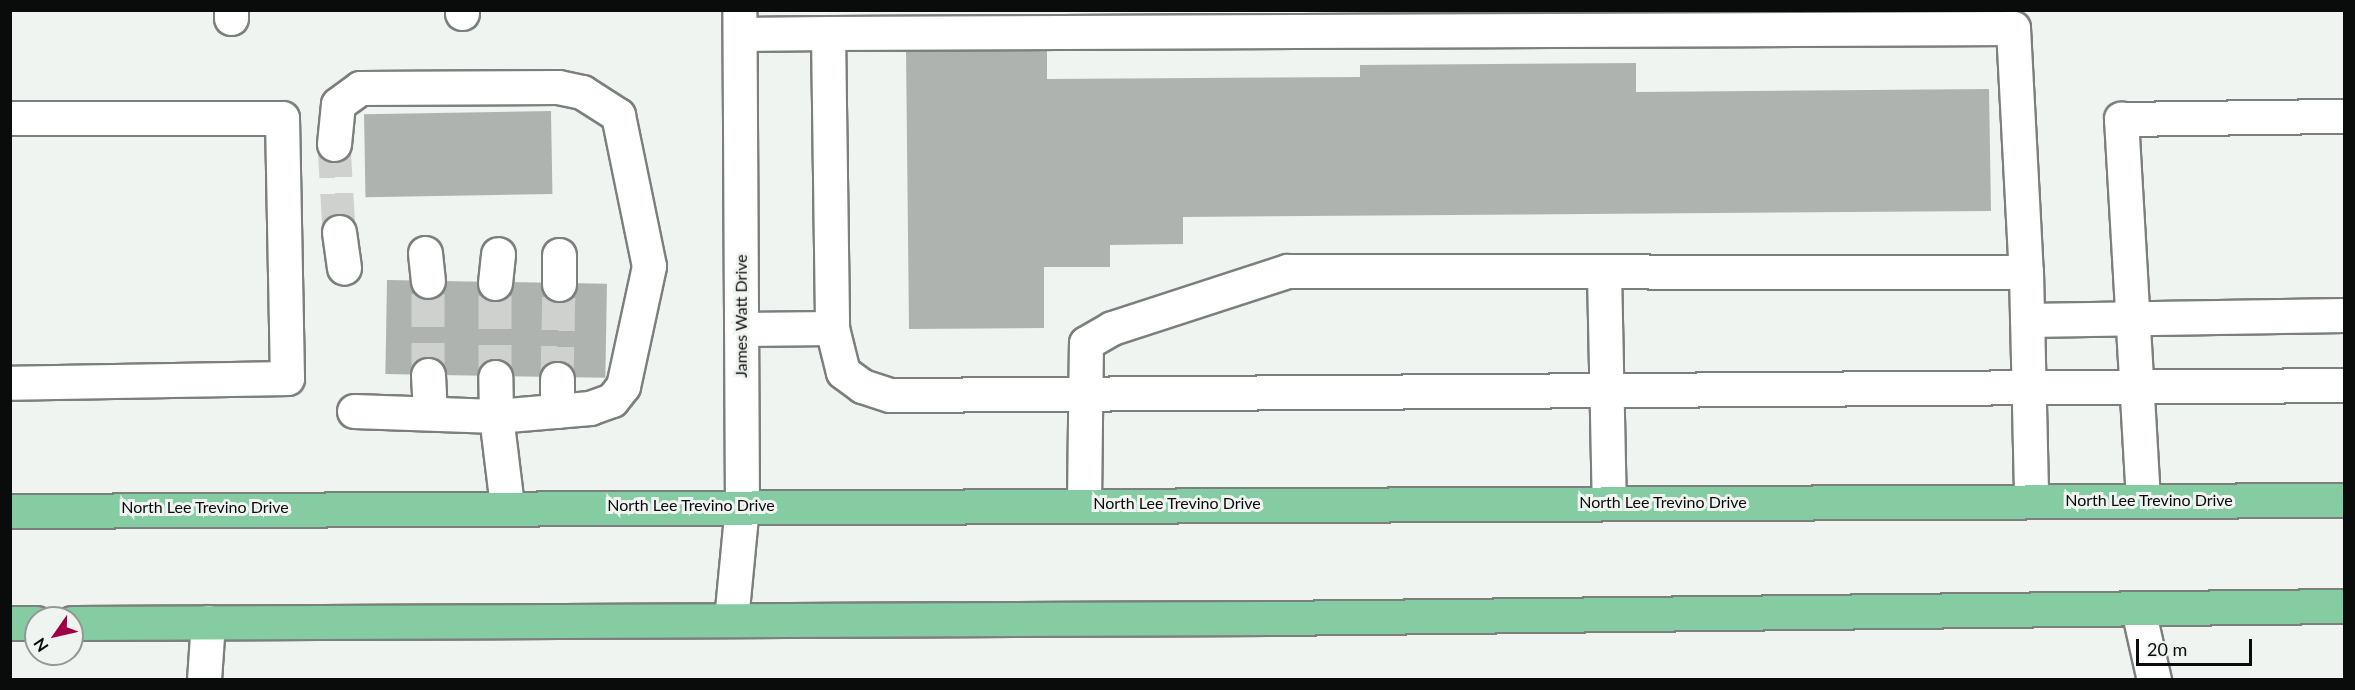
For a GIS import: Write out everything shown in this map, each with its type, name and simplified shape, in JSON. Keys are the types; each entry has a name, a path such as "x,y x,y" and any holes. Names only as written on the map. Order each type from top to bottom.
{"main road":[{"name":"North Lee Trevino Drive","path":"10,511 1083,503 2344,500"},
{"path":"84,623 731,620 2344,606"}],"street":[{"path":"739,22 828,33 2013,28 2026,272 2031,501"},
{"name":"James Watt Drive","path":"731,620 742,505 739,22"},
{"path":"828,33 832,328 843,372 862,386 890,395 1082,392 2029,390 2344,385"},
{"path":"334,144 338,104 360,88 558,87 582,92 618,115 650,266 623,386 612,400 557,411 496,416 354,411"},
{"path":"2143,500 2121,119 2344,116"},
{"path":"10,118 282,118 287,378 10,383"},
{"path":"339,232 344,268"},
{"path":"1083,503 1082,392 1086,343 1112,328 1287,271 2026,272"},
{"path":"1604,272 1609,502"},
{"path":"2027,320 2344,315"},
{"path":"741,329 832,328"},
{"path":"428,375 429,413"},
{"path":"495,377 496,416 507,506"},
{"path":"557,379 557,411"},
{"path":"2138,609 2154,680"},
{"path":"204,680 208,622"}],"building":[{"path":"1047,49 1047,79 1360,77 1360,65 1636,63 1636,92 1989,89 1991,211 1183,217 1183,244 1110,245 1110,267 1044,267 1044,328 909,329 906,50"},
{"path":"551,111 552,194 365,197 364,114"},
{"path":"387,280 607,284 605,378 385,374"}],"tunnel":[{"path":"334,144 339,232"},
{"path":"428,281 428,375"},
{"path":"495,283 495,377"},
{"path":"557,379 559,284"}]}
